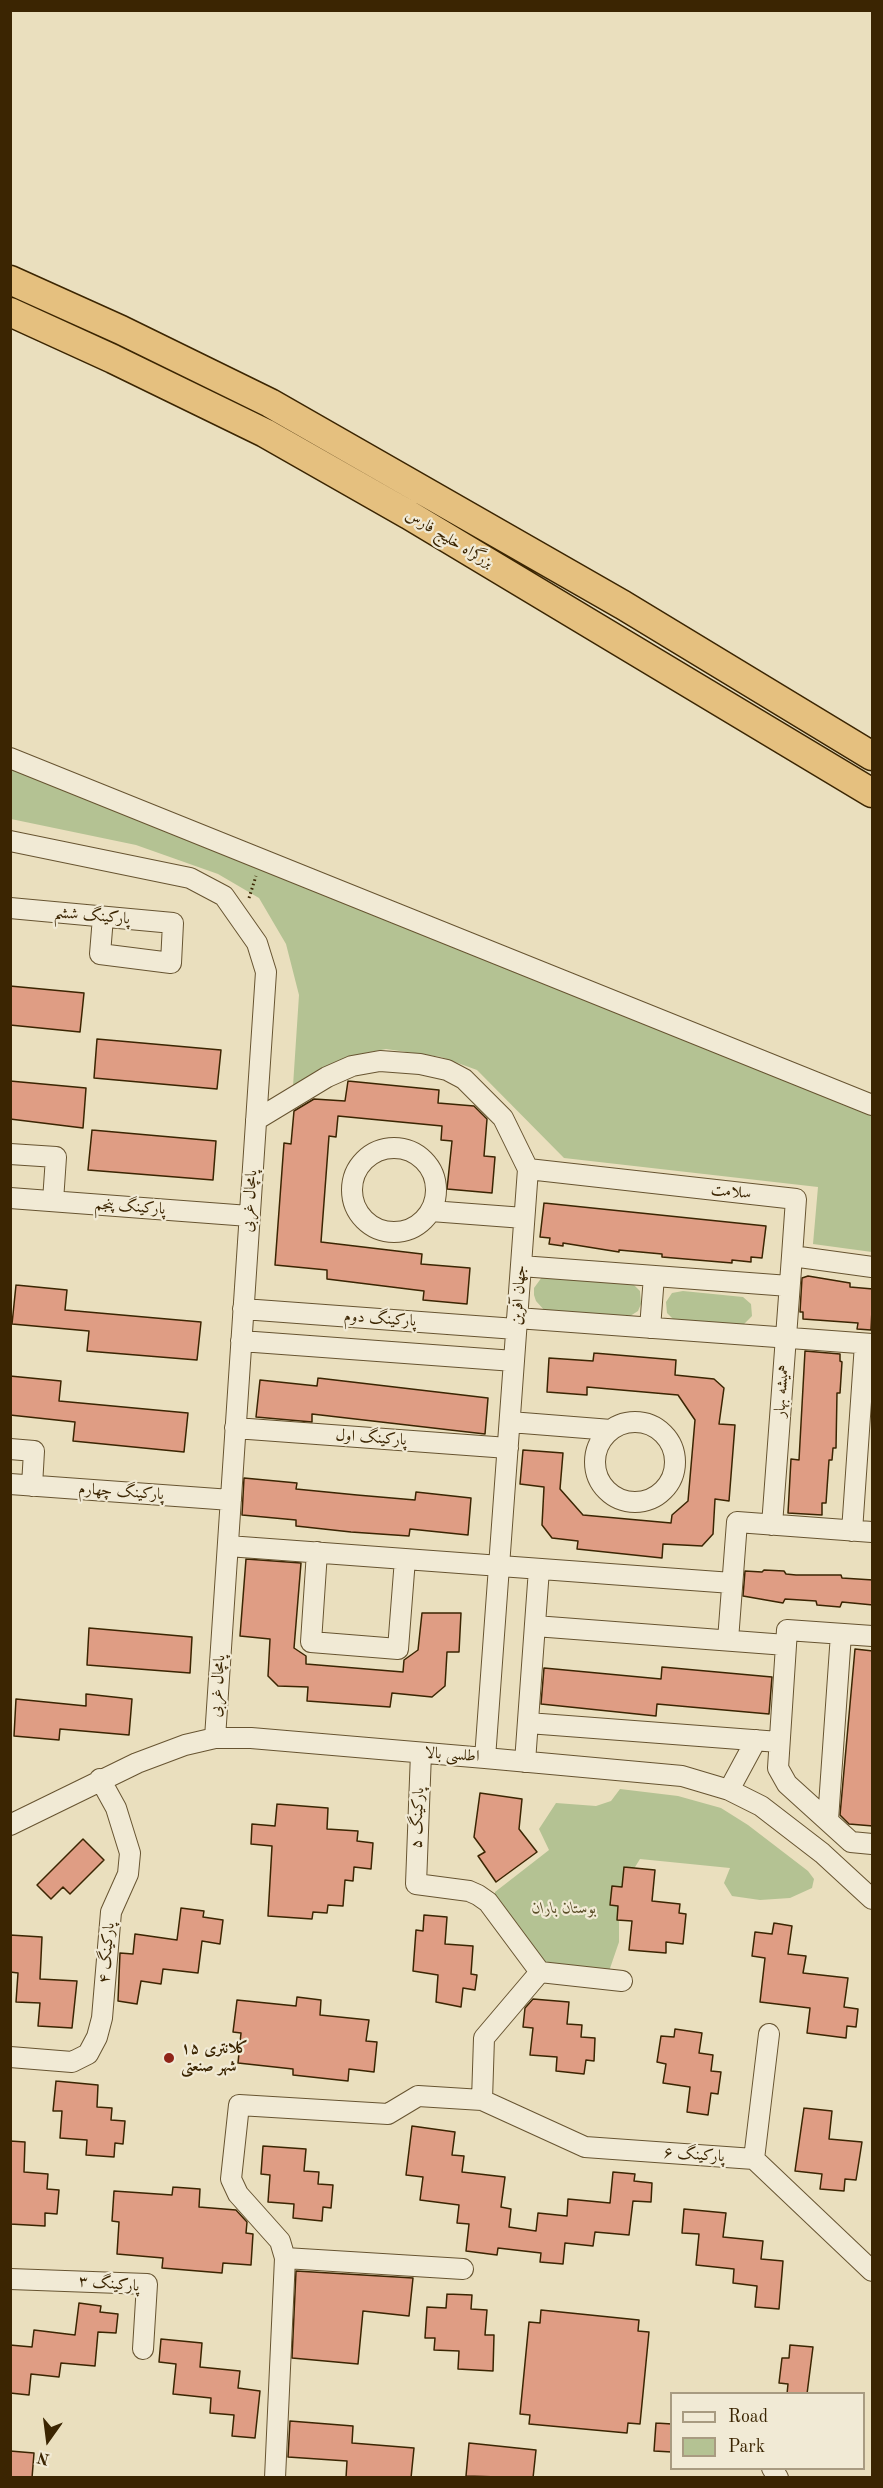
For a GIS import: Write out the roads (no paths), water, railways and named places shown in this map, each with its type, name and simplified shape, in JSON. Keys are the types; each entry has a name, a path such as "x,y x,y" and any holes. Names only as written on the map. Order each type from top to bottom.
{"highway":[{"name":"بزرگراه خلیج فارس","path":"10,279 270,403 623,604 873,756"},
{"name":"بزرگراه خلیج فارس","path":"10,312 113,359 265,434 409,515 873,793"}],"street":[{"path":"10,758 873,1105"},
{"name":"پامچال غربی","path":"10,841 190,879 224,896 257,943 266,972 215,1738"},
{"name":"پارکینگ ششم","path":"10,908 173,923 171,963 100,954 103,917"},
{"name":"جهان آفرین","path":"256,1120 327,1077 352,1066 380,1061 420,1064 447,1070 464,1079 503,1118 528,1169 485,1758"},
{"path":"431,1210 436,1185 425,1161 415,1153 402,1148 389,1148 365,1159 357,1169 352,1181 352,1195 363,1218 373,1227 385,1231 412,1228 431,1210 525,1218"},
{"path":"10,1154 56,1157 53,1201"},
{"name":"سلامت","path":"528,1169 796,1199 792,1256"},
{"name":"پارکینگ پنجم","path":"10,1198 249,1216"},
{"path":"792,1256 873,1267"},
{"name":"همیشه بهار","path":"772,1525 792,1256"},
{"path":"521,1266 789,1286"},
{"path":"650,1328 654,1276"},
{"name":"پارکینگ دوم","path":"243,1309 380,1319 650,1328 869,1344"},
{"path":"378,1351 380,1319"},
{"name":"پارکینگ دوم","path":"241,1341 514,1361"},
{"path":"852,1531 869,1344"},
{"path":"510,1422 611,1430 623,1424 649,1425 669,1441 674,1453 674,1473 664,1490 654,1498 641,1502 628,1501 615,1497 605,1489 598,1477 596,1451 611,1430"},
{"name":"پارکینگ اول","path":"235,1428 508,1448"},
{"path":"10,1449 34,1451 32,1486"},
{"name":"پارکینگ چهارم","path":"10,1484 231,1500"},
{"path":"728,1641 737,1522 873,1532"},
{"path":"228,1546 732,1583"},
{"path":"317,1552 311,1642 398,1649 405,1559"},
{"path":"525,1762 539,1569"},
{"path":"535,1626 786,1645"},
{"path":"873,1636 788,1630 778,1768 787,1784 851,1842 873,1844"},
{"path":"828,1820 841,1634"},
{"path":"528,1723 779,1742"},
{"name":"اطلسی بالا","path":"10,1825 100,1779 185,1744 215,1738 251,1738 485,1758 682,1776 729,1790 761,1806 822,1853 873,1899"},
{"path":"729,1790 756,1740"},
{"name":"پارکینگ ۵","path":"421,1753 416,1884 478,1894 488,1902 540,1972"},
{"name":"پارکینگ ۴","path":"10,2057 72,2062 88,2054 97,2037 102,2018 111,1912 128,1874 130,1853 116,1808 100,1779"},
{"path":"275,2478 285,2258 280,2241 238,2194 231,2179 239,2105 388,2114 418,2096 482,2100 484,2038 540,1972 622,1981"},
{"path":"769,2034 753,2159 873,2271"},
{"name":"پارکینگ ۶","path":"482,2100 585,2147 753,2159"},
{"path":"285,2258 463,2269"},
{"name":"پارکینگ ۳","path":"10,2278 147,2284 143,2349"}],"place":[{"name":"کلانتری ۱۵ شهر صنعتی","path":"169,2058"}],"park label":[{"name":"بوستان باران","path":"564,1909"}]}
